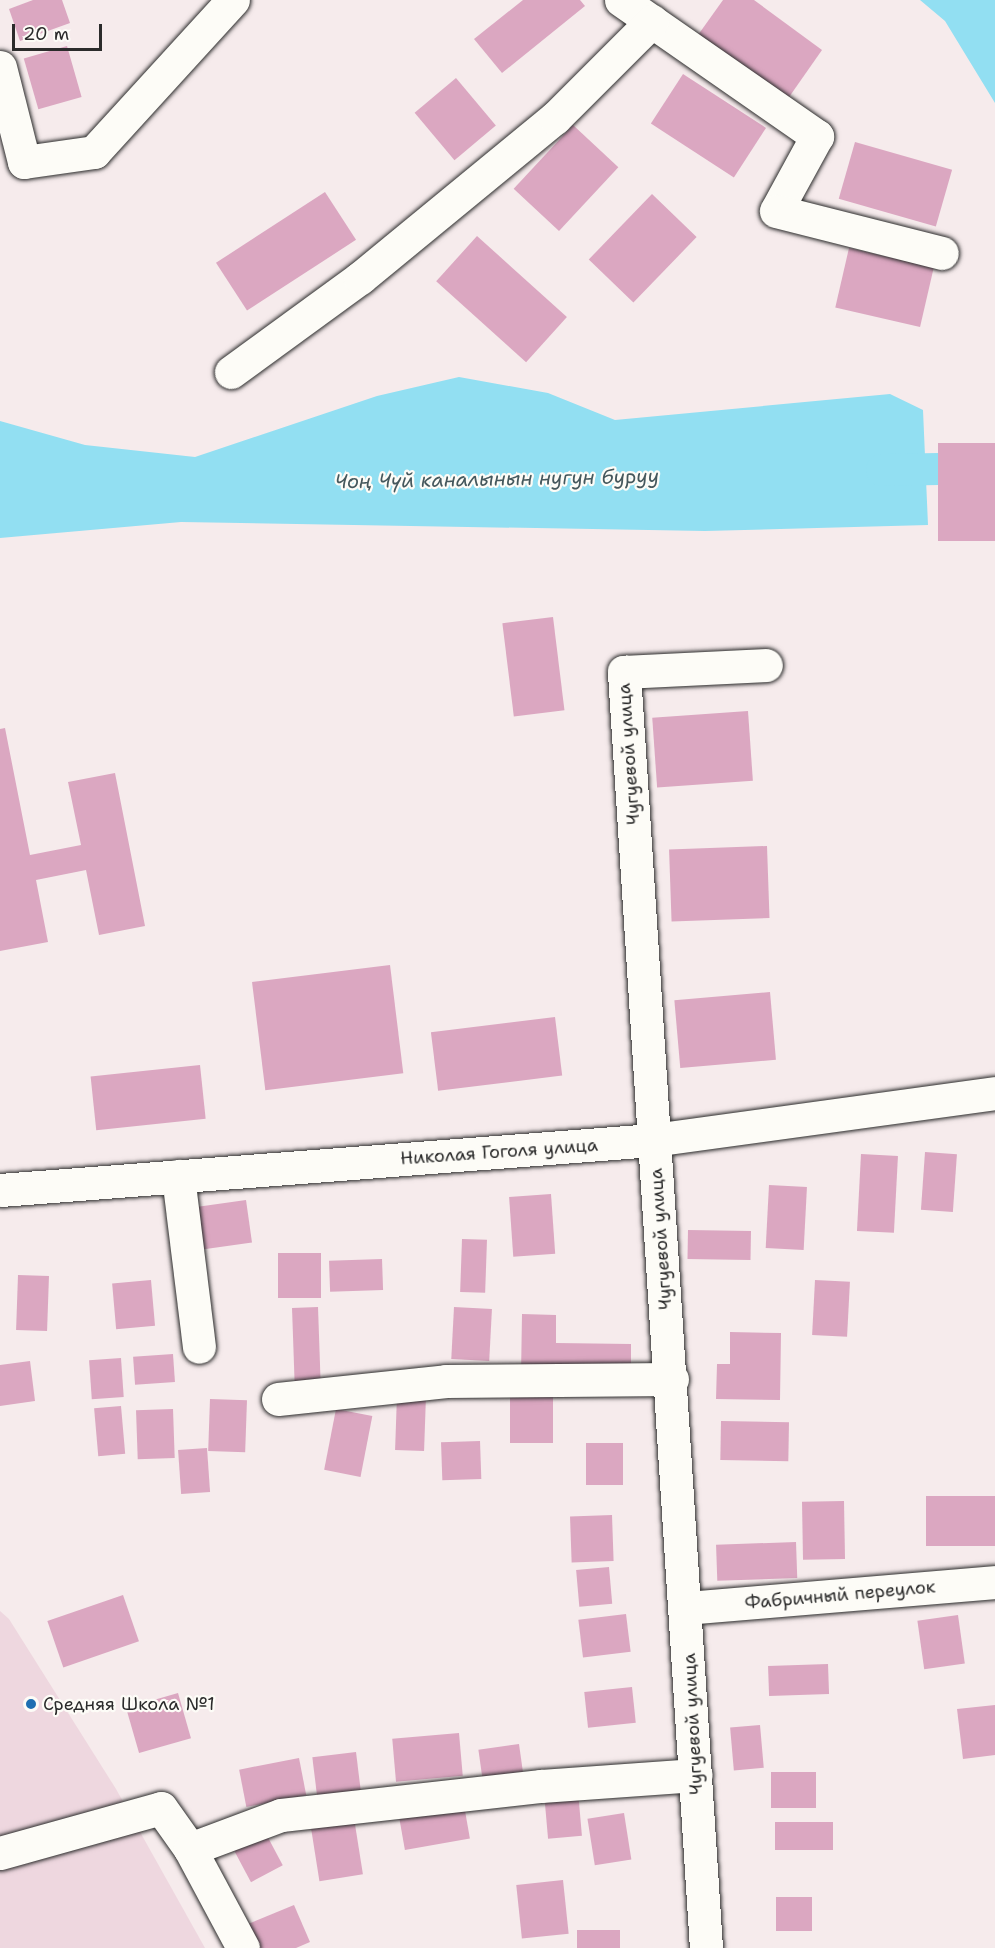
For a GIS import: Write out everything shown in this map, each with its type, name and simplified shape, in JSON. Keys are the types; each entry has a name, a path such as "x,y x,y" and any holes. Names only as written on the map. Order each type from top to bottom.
{"street":[{"path":"0,67 24,162 94,152 233,0"},
{"path":"621,0 817,136 776,211 942,253"},
{"path":"231,372 360,278 555,118 652,21"},
{"name":"Чугуевой улица","path":"706,1948 672,1379 653,1140 624,672 765,665"},
{"name":"Николая Гоголя улица","path":"0,1190 653,1140 995,1094"},
{"path":"178,1176 199,1347"},
{"path":"278,1399 446,1381 672,1379"},
{"name":"Фабричный переулок","path":"686,1608 995,1581"},
{"path":"190,1849 281,1815 541,1786 696,1775"},
{"path":"0,1853 161,1808 190,1849 243,1948"}],"shaded area":[{"name":"Средняя Школа №1","path":"0,1611 9,1619 116,1789 205,1948 0,1948"}],"water":[{"path":"920,0 995,0 995,103 945,21"},
{"path":"459,377 548,393 615,420 890,394 923,410 928,525 705,531 181,522 0,538 0,421 85,445 195,457 377,396"}],"building":[{"path":"33,0 62,0 70,23 20,41 9,9"},
{"path":"523,0 580,0 585,6 502,73 474,39"},
{"path":"723,0 754,0 822,50 787,100 698,35"},
{"path":"67,46 82,97 38,109 24,58"},
{"path":"683,74 766,128 734,177 651,123"},
{"path":"456,78 496,125 454,160 415,113"},
{"path":"573,125 618,167 559,231 514,189"},
{"path":"855,142 952,170 936,227 839,199"},
{"path":"325,192 356,240 247,311 216,263"},
{"path":"652,194 697,237 633,303 589,259"},
{"path":"477,236 567,317 526,362 436,281"},
{"path":"849,248 934,268 920,327 835,307"},
{"path":"938,443 995,443 995,541 938,541"},
{"path":"553,617 564,710 514,717 502,623"},
{"path":"748,711 753,781 657,788 652,718"},
{"path":"5,728 30,855 81,845 68,782 115,773 145,926 99,935 86,870 36,880 48,942 0,951 0,729"},
{"path":"767,846 770,918 672,921 669,849"},
{"path":"390,965 403,1073 265,1090 252,982"},
{"path":"770,992 776,1060 680,1068 674,1000"},
{"path":"555,1017 562,1076 438,1091 431,1032"},
{"path":"200,1065 206,1119 96,1130 91,1076"},
{"path":"925,1152 957,1154 953,1212 921,1210"},
{"path":"861,1154 898,1156 894,1233 857,1231"},
{"path":"769,1185 807,1187 804,1250 766,1248"},
{"path":"551,1194 555,1254 513,1257 509,1197"},
{"path":"246,1200 252,1243 200,1250 195,1207"},
{"path":"688,1230 751,1231 750,1260 687,1259"},
{"path":"462,1239 487,1240 485,1293 460,1292"},
{"path":"278,1253 321,1253 321,1298 278,1298"},
{"path":"382,1259 383,1290 330,1292 329,1261"},
{"path":"18,1275 49,1276 47,1331 16,1330"},
{"path":"151,1280 155,1326 116,1329 112,1283"},
{"path":"815,1280 850,1282 847,1337 812,1335"},
{"path":"318,1307 321,1384 295,1385 292,1308"},
{"path":"454,1307 492,1309 489,1361 451,1359"},
{"path":"522,1314 556,1315 556,1343 631,1344 631,1377 521,1375"},
{"path":"730,1332 781,1333 780,1400 716,1399 717,1364 730,1364"},
{"path":"173,1354 175,1382 135,1385 133,1357"},
{"path":"121,1358 124,1397 92,1399 89,1360"},
{"path":"30,1361 35,1401 0,1406 0,1365"},
{"path":"397,1395 426,1396 424,1451 395,1450"},
{"path":"510,1396 553,1396 553,1443 510,1443"},
{"path":"210,1399 247,1400 245,1452 208,1451"},
{"path":"121,1406 125,1454 98,1456 94,1408"},
{"path":"173,1409 175,1458 138,1459 136,1410"},
{"path":"336,1409 372,1416 360,1477 324,1470"},
{"path":"721,1421 789,1422 788,1461 720,1460"},
{"path":"480,1441 481,1479 442,1480 441,1442"},
{"path":"586,1443 623,1443 623,1485 586,1485"},
{"path":"207,1448 210,1492 181,1494 178,1450"},
{"path":"926,1496 995,1496 995,1546 926,1546"},
{"path":"844,1501 845,1559 803,1560 802,1502"},
{"path":"612,1515 614,1561 572,1562 570,1516"},
{"path":"796,1542 797,1578 717,1581 716,1545"},
{"path":"609,1567 612,1604 579,1607 576,1570"},
{"path":"123,1595 139,1641 63,1667 47,1621"},
{"path":"626,1614 631,1652 583,1658 578,1620"},
{"path":"958,1615 965,1664 924,1669 917,1621"},
{"path":"828,1664 829,1694 769,1696 768,1666"},
{"path":"632,1687 636,1723 588,1728 584,1692"},
{"path":"178,1693 191,1738 139,1753 126,1708"},
{"path":"995,1705 995,1755 963,1759 957,1709"},
{"path":"760,1725 764,1768 734,1770 730,1728"},
{"path":"459,1733 463,1776 396,1782 392,1739"},
{"path":"519,1744 523,1772 482,1777 478,1750"},
{"path":"356,1752 361,1791 317,1796 312,1757"},
{"path":"299,1758 306,1795 246,1807 239,1770"},
{"path":"771,1772 816,1772 816,1808 771,1808"},
{"path":"578,1791 582,1836 548,1839 544,1794"},
{"path":"464,1805 470,1838 405,1850 399,1816"},
{"path":"624,1813 631,1859 595,1865 587,1819"},
{"path":"354,1818 363,1874 319,1881 311,1825"},
{"path":"775,1822 833,1822 833,1850 775,1850"},
{"path":"264,1830 283,1865 251,1882 232,1847"},
{"path":"563,1880 569,1934 522,1939 516,1885"},
{"path":"776,1897 812,1897 812,1931 776,1931"},
{"path":"294,1905 310,1942 296,1948 258,1948 248,1924"},
{"path":"577,1930 620,1930 620,1948 577,1948"}],"waterway":[{"name":"Чоң Чүй каналынын нугун буруу","path":"882,470 995,468"}],"place":[{"name":"Средняя Школа №1","path":"31,1704"}]}
